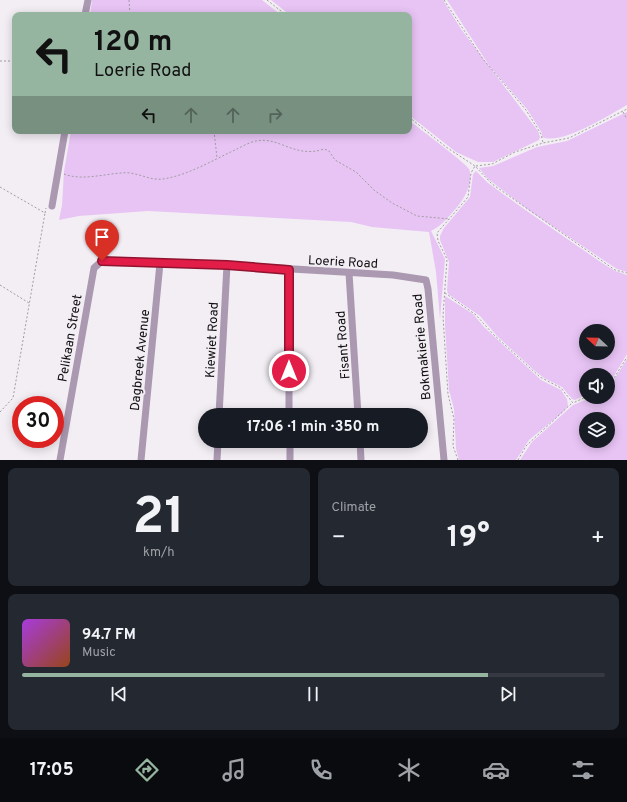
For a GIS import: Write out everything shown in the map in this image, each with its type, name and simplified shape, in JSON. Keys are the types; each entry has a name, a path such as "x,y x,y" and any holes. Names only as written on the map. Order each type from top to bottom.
{"street":[{"path":"86,12 88,0"},
{"path":"49,206 58,172 64,134"},
{"name":"Loerie Road","path":"94,268 102,261 227,265 289,270 393,275 426,280"},
{"name":"Dagbreek Avenue","path":"141,460 160,263"},
{"name":"Kiewiet Road","path":"219,408 227,265"},
{"name":"Pelikaan Street","path":"60,460 94,268"},
{"path":"289,270 290,408"},
{"name":"Fisant Road","path":"349,273 358,408"},
{"name":"Bokmakierie Road","path":"426,280 444,460"},
{"path":"217,460 218,448"},
{"path":"290,448 290,460"},
{"path":"360,448 361,460"}],"path":[{"path":"128,0 130,12"},
{"path":"267,0 282,12"},
{"path":"444,0 483,59 526,110 541,134 543,143"},
{"path":"0,61 12,61"},
{"path":"475,166 492,164 515,152 543,143 569,138 627,109"},
{"path":"623,111 627,119"},
{"path":"412,119 446,147 475,166 492,184 539,218 615,270 627,273"},
{"path":"214,134 217,158"},
{"path":"58,172 75,177 135,172 145,176 163,179 194,169 255,141 269,140 292,149 313,152 324,149 330,152 335,160 356,172 374,190 392,203 417,216 450,219"},
{"path":"458,460 453,446 454,419 448,394 443,316 447,259 438,241 438,233 468,197 471,173 475,166"},
{"path":"0,187 45,214"},
{"path":"0,412 13,398 45,214 49,206"},
{"path":"0,285 29,303"},
{"path":"444,293 476,315 494,335 540,377 567,393 573,403"},
{"path":"615,377 627,357"},
{"path":"518,460 526,446 573,403 579,400"}],"shaded area":[{"path":"92,0 262,0 277,12 90,12"},
{"path":"271,0 443,0 461,29 538,131 540,137 539,140 493,162 478,162 456,152 412,117 412,12 286,12"},
{"path":"447,0 627,0 627,105 597,122 572,133 550,139 542,137 542,133 527,109 490,67"},
{"path":"627,112 627,272 617,269 530,211 488,179 479,168 493,166 537,147 567,141"},
{"path":"412,122 460,160 469,169 470,184 461,202 449,217 431,231 445,259 440,319 436,272 429,232 372,227 351,222 148,211 79,216 59,220 62,205 64,171 70,134 412,134"},
{"path":"476,171 488,183 602,263 615,271 627,275 627,354 615,374 615,368 579,368 579,398 575,400 572,399 562,387 544,378 535,371 497,336 480,316 448,294 449,262 440,240 440,236 444,228 470,197 473,174"},
{"path":"445,296 473,314 484,327 541,380 561,390 567,399 568,406 562,413 529,440 516,460 459,460 456,449 454,409 449,390 445,326"},
{"path":"627,359 627,460 520,460 532,442 573,405 579,403 579,404 615,404 615,378"}],"route":[{"path":"102,261 227,265 289,270 289,371"}]}
